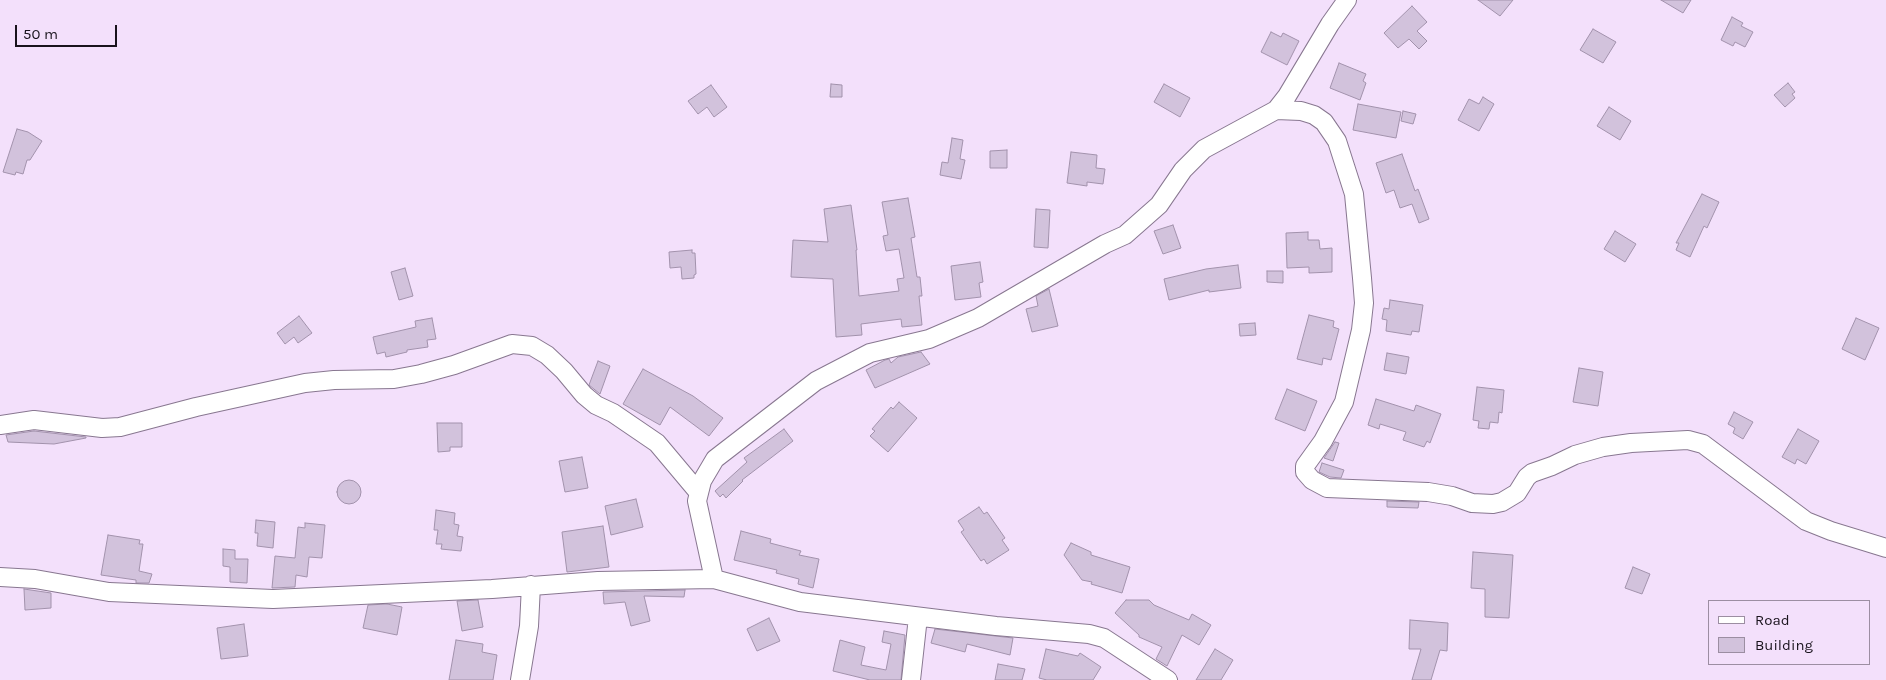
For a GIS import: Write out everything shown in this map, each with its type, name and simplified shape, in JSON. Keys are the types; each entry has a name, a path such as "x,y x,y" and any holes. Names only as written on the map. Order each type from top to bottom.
{"street":[{"path":"714,579 697,501 702,481 715,459 816,381 870,353 929,339 978,318 1105,244 1125,235 1159,205 1182,170 1204,149 1276,110 1288,96 1330,24 1347,0"},
{"path":"1276,110 1301,111 1314,115 1324,122 1337,141 1354,194 1364,302 1361,330 1346,393 1335,421 1305,466 1305,472 1312,480 1327,488 1428,492 1452,496 1472,503 1493,504 1502,502 1517,493 1527,477 1532,473 1575,455 1603,447 1631,443 1688,440 1703,444 1806,521 1830,531 1886,548"},
{"path":"0,425 34,420 102,428 120,427 206,404 305,383 334,380 394,379 421,374 454,365 512,344 532,346 547,355 564,371 584,395 596,405 620,417 657,443 699,493"},
{"path":"0,577 35,579 109,592 238,599 492,589 531,585 714,579 800,602 918,617 1089,634 1104,638 1168,680"},
{"path":"520,680 529,626 531,585"},
{"path":"911,680 918,617"}],"building":[{"path":"1478,0 1513,0 1500,16"},
{"path":"1661,0 1691,0 1683,13"},
{"path":"1412,6 1427,22 1417,31 1427,41 1419,49 1409,39 1398,48 1384,33"},
{"path":"1732,17 1743,23 1741,26 1753,32 1745,47 1735,42 1733,46 1721,40"},
{"path":"1593,29 1616,42 1603,63 1580,50"},
{"path":"1271,32 1281,37 1283,33 1299,41 1287,65 1261,52"},
{"path":"1339,63 1366,74 1363,81 1366,83 1360,100 1330,88"},
{"path":"1788,83 1795,92 1792,94 1795,98 1785,107 1774,95"},
{"path":"831,84 842,85 842,97 830,97"},
{"path":"1164,84 1190,98 1180,117 1154,102"},
{"path":"711,85 727,107 714,117 707,107 698,114 688,101"},
{"path":"1483,97 1494,104 1479,131 1458,120 1469,99 1479,104"},
{"path":"1358,104 1401,112 1396,138 1353,130"},
{"path":"1609,107 1631,121 1620,140 1597,126"},
{"path":"1403,111 1416,114 1413,124 1401,121"},
{"path":"17,129 28,132 42,141 30,160 27,160 23,174 16,172 15,175 3,172"},
{"path":"952,138 963,140 960,159 965,160 961,179 940,175 942,162 948,163"},
{"path":"1007,150 1007,168 990,168 990,151"},
{"path":"1071,152 1097,155 1096,168 1105,169 1103,184 1087,182 1087,186 1067,183"},
{"path":"1402,154 1415,191 1418,189 1429,219 1419,223 1412,204 1400,208 1394,190 1386,193 1376,163"},
{"path":"1702,194 1719,202 1707,228 1704,226 1690,257 1676,250 1679,243 1676,243"},
{"path":"908,198 915,237 911,238 917,277 920,277 922,296 919,296 922,325 902,327 901,319 861,324 862,335 836,337 833,279 791,277 793,240 828,242 824,209 851,205 857,250 859,296 899,291 897,279 904,278 899,249 886,251 883,236 888,235 882,202"},
{"path":"1036,209 1050,210 1048,248 1034,247"},
{"path":"1173,225 1181,248 1163,254 1154,231"},
{"path":"1615,231 1636,244 1625,262 1604,249"},
{"path":"1308,232 1308,240 1319,240 1320,249 1332,248 1332,272 1309,273 1309,267 1287,268 1286,233"},
{"path":"692,250 692,253 695,253 696,274 694,278 682,279 681,267 670,268 669,252"},
{"path":"980,262 983,282 979,283 981,297 955,300 951,266"},
{"path":"1238,265 1241,288 1209,292 1209,290 1169,300 1164,279 1206,269"},
{"path":"405,268 413,296 399,300 391,272"},
{"path":"1267,271 1283,271 1283,283 1267,282"},
{"path":"1049,289 1058,326 1032,332 1026,309 1038,306 1036,296"},
{"path":"1390,300 1423,305 1419,332 1412,331 1411,335 1386,331 1387,320 1382,319 1384,308 1389,309"},
{"path":"1309,315 1334,321 1333,327 1339,329 1331,360 1323,358 1322,365 1297,359"},
{"path":"299,316 312,333 298,343 294,337 285,344 277,333"},
{"path":"432,318 436,339 427,340 428,347 407,350 407,352 386,357 385,352 377,354 373,337 416,327 415,321"},
{"path":"1856,318 1879,328 1865,360 1842,349"},
{"path":"1255,323 1256,335 1240,336 1239,324"},
{"path":"921,352 930,364 875,388 866,370 885,360 889,359 891,363 898,357"},
{"path":"1387,353 1409,357 1406,374 1384,370"},
{"path":"598,361 610,366 600,394 589,385"},
{"path":"1579,368 1603,372 1598,406 1573,402"},
{"path":"643,369 693,396 723,418 709,436 670,407 660,425 623,404"},
{"path":"1477,387 1504,390 1502,413 1499,412 1498,423 1490,422 1489,429 1478,428 1479,421 1473,420"},
{"path":"1287,389 1317,401 1305,431 1275,419"},
{"path":"1376,399 1414,411 1416,405 1441,414 1430,443 1427,441 1424,447 1403,440 1406,432 1380,424 1379,429 1368,425"},
{"path":"899,402 917,418 888,452 870,436 875,431 872,429 891,407 893,409"},
{"path":"1734,412 1753,422 1743,439 1733,433 1735,428 1728,424"},
{"path":"437,423 462,423 462,447 450,447 450,451 438,452"},
{"path":"784,429 793,441 742,480 726,498 723,494 720,497 715,491 747,462 744,458"},
{"path":"1798,429 1819,441 1806,464 1797,459 1795,464 1782,457"},
{"path":"34,431 86,438 54,444 8,442 6,435"},
{"path":"1335,442 1339,443 1333,461 1324,458"},
{"path":"582,457 588,488 565,492 559,461"},
{"path":"1322,463 1344,470 1341,478 1330,477 1319,472"},
{"path":"349,480 357,484 361,492 357,500 349,504 341,500 337,492 341,484"},
{"path":"636,499 643,527 611,535 605,506"},
{"path":"1387,501 1419,502 1418,508 1387,507"},
{"path":"979,507 984,514 987,512 1005,538 1002,540 1009,550 987,564 984,559 981,561 961,532 964,530 958,521"},
{"path":"436,510 455,513 454,524 459,525 457,536 463,537 461,551 441,549 442,544 436,544 438,530 434,530"},
{"path":"256,520 275,522 273,548 257,546"},
{"path":"305,523 325,525 322,558 309,557 307,577 296,575 295,587 272,588 275,556 295,558 298,527 305,528"},
{"path":"603,526 609,567 567,572 562,532"},
{"path":"741,531 771,539 770,543 801,551 799,555 819,559 813,588 798,584 799,579 776,573 777,570 734,560"},
{"path":"108,535 140,540 139,544 143,544 139,571 152,574 149,583 136,583 136,580 101,575"},
{"path":"1071,543 1091,552 1091,555 1130,567 1122,593 1082,580 1064,555"},
{"path":"223,549 235,550 235,559 248,559 247,583 230,582 230,567 223,566"},
{"path":"1473,552 1513,555 1509,618 1485,617 1485,589 1471,588"},
{"path":"1633,567 1650,574 1642,594 1625,588"},
{"path":"24,589 51,593 51,608 25,610"},
{"path":"685,590 684,597 644,596 650,621 631,626 625,602 604,604 603,592"},
{"path":"478,600 483,627 462,631 457,601"},
{"path":"1126,600 1149,600 1154,605 1189,620 1192,614 1211,625 1199,645 1182,635 1167,666 1156,659 1162,647 1139,637 1115,613"},
{"path":"387,604 402,607 397,635 363,628 368,605"},
{"path":"769,618 780,641 757,651 747,629"},
{"path":"1410,620 1448,623 1447,651 1440,650 1431,680 1412,680 1421,649 1409,649"},
{"path":"244,624 248,656 221,659 217,628"},
{"path":"935,629 1013,638 1010,655 967,644 965,652 931,643"},
{"path":"884,631 905,635 901,680 870,680 833,671 840,640 865,647 861,665 886,670 891,644 882,642"},
{"path":"456,640 483,644 482,652 497,655 493,680 449,680"},
{"path":"1046,649 1078,656 1080,653 1101,667 1093,680 1047,680 1039,678"},
{"path":"1215,649 1233,660 1221,680 1196,680"},
{"path":"998,664 1025,669 1022,680 995,680"}]}
